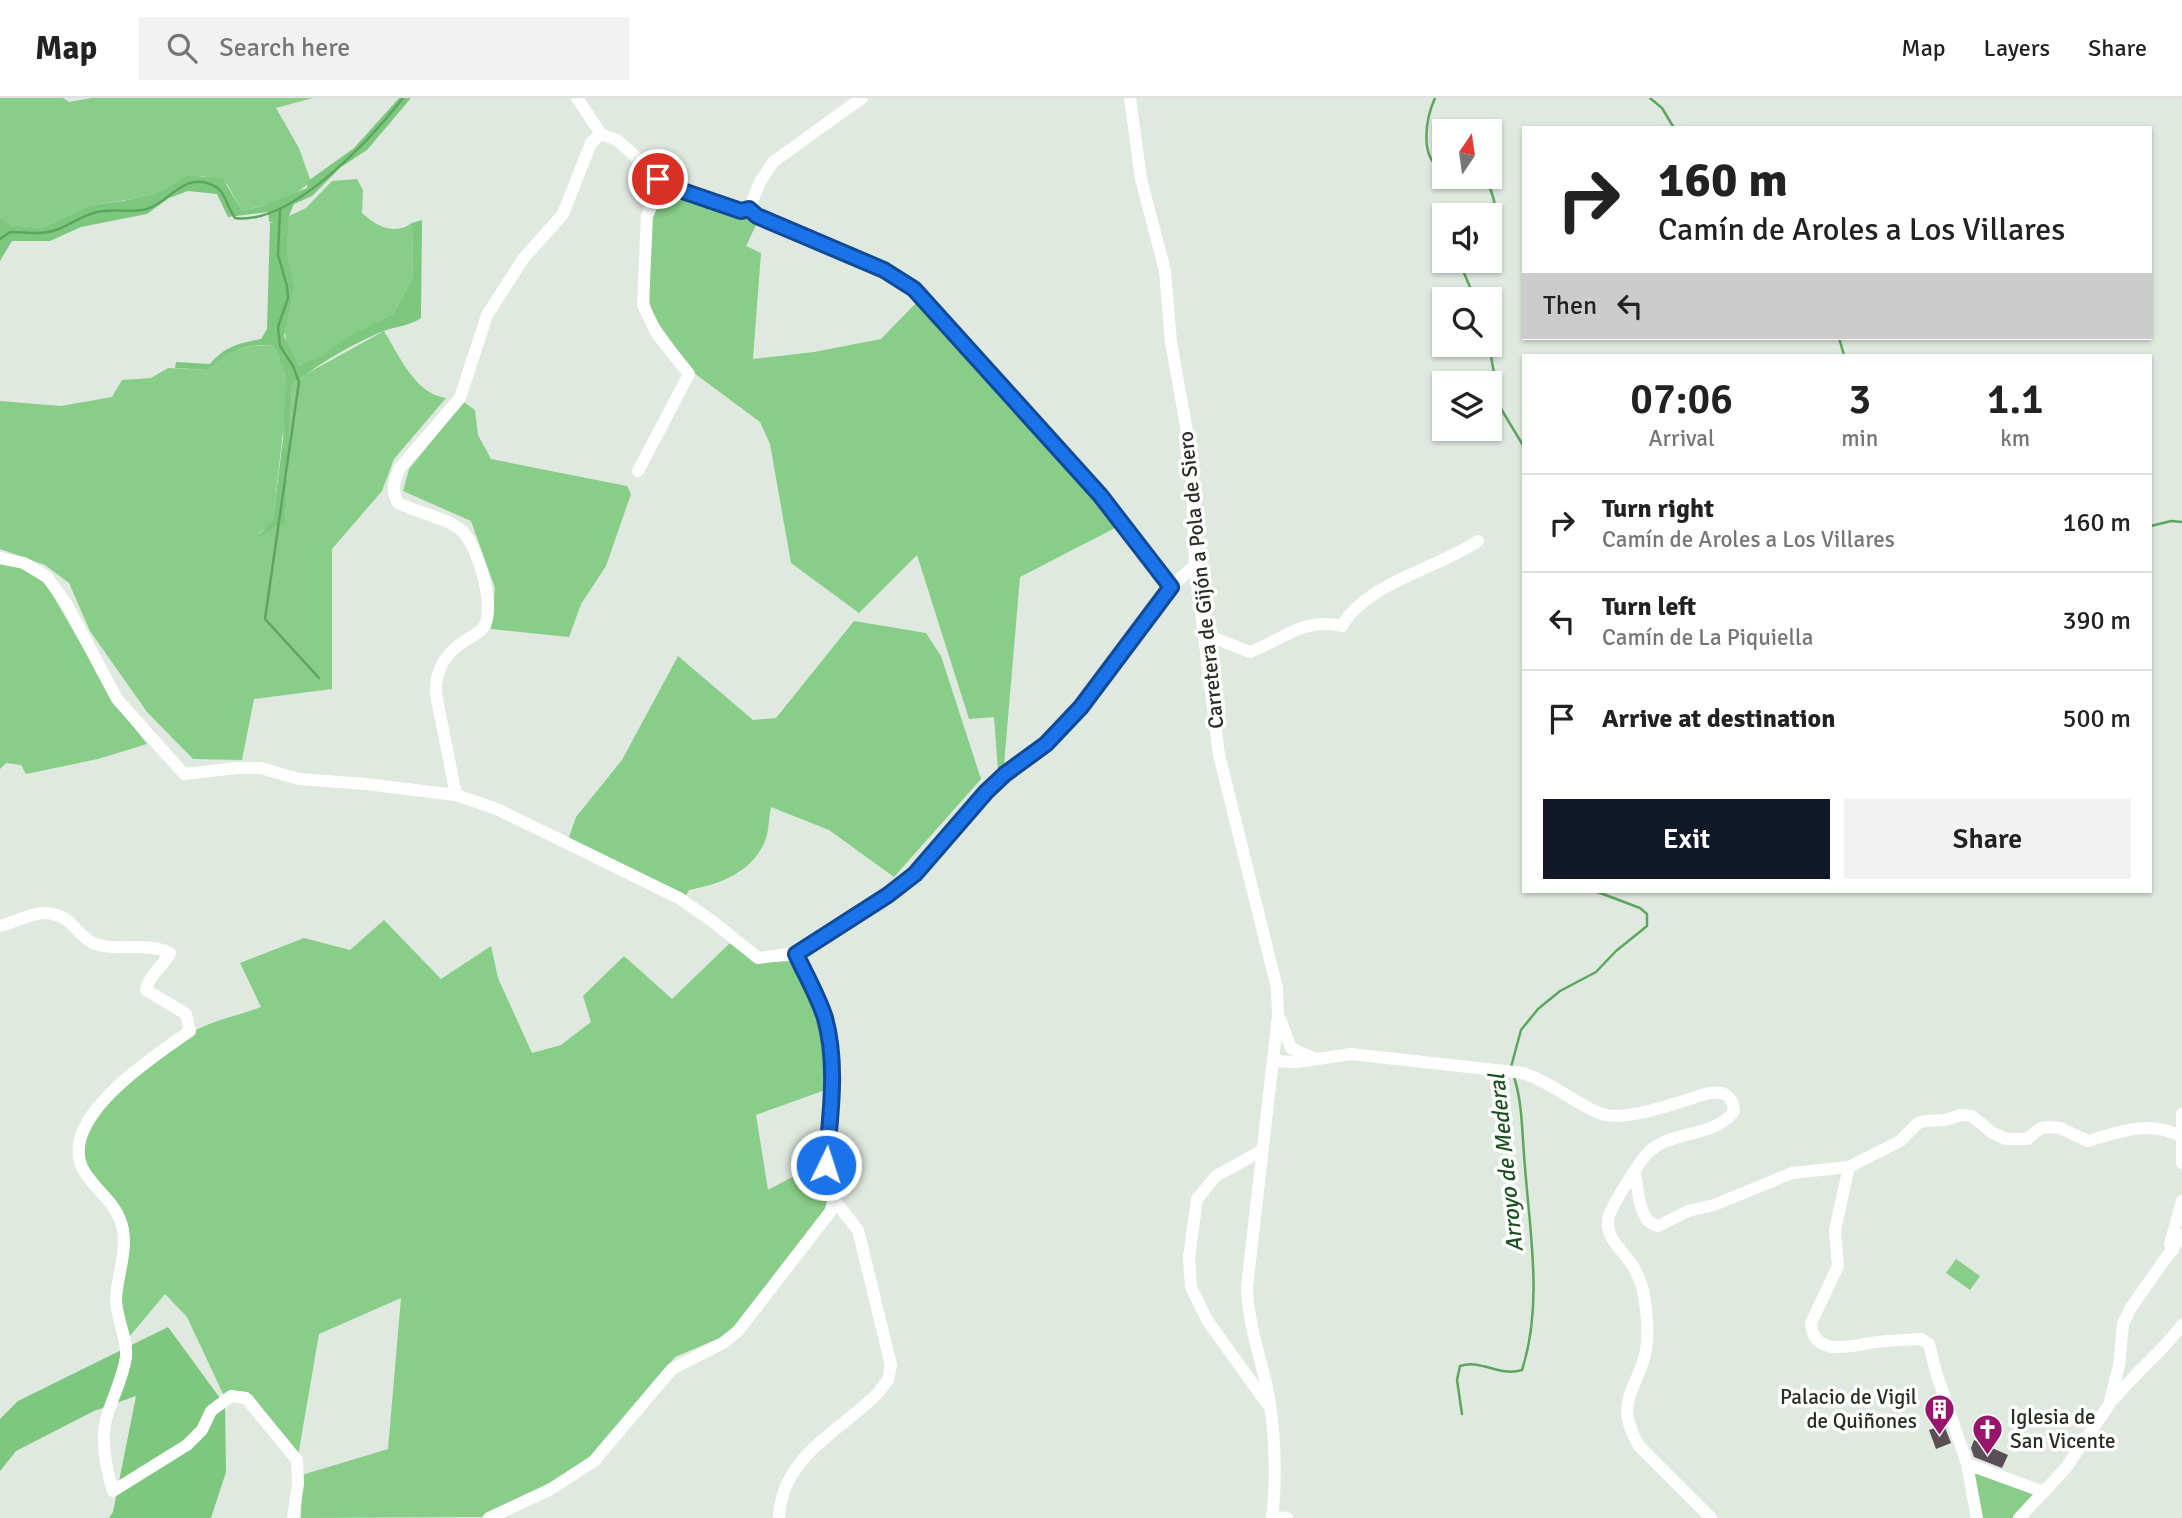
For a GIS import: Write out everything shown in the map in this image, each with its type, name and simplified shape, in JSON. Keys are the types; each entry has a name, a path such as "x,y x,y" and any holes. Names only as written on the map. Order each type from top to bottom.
{"street":[{"path":"577,98 601,134 617,140 668,186 741,211 749,209"},
{"path":"749,209 760,182 773,162 862,98"},
{"name":"Carretera de Gijón a Pola de Siero","path":"1130,98 1140,179 1165,271 1171,342 1191,454 1195,565 1219,755 1277,988 1278,1016 1250,1246 1248,1309 1270,1409 1275,1494 1272,1518"},
{"path":"456,795 435,678 452,651 484,628 489,608 486,590 473,547 463,532 398,503 393,494 394,482 399,469 460,398 487,315 523,258 563,214 591,143 601,134"},
{"path":"638,471 689,374 652,325 643,305 647,216 668,186"},
{"path":"749,209 782,228 884,270 914,289 1100,495 1171,587"},
{"path":"1204,634 1250,652 1306,625 1317,622 1342,626 1346,619 1369,599 1478,541"},
{"path":"0,558 24,563 47,577 66,603 117,699 184,774 261,768 299,779 456,795 497,809 679,898 758,958 796,954 888,895 915,874 986,792 1005,774 1046,744 1081,707 1171,587 1195,565"},
{"path":"0,926 45,913 70,921 92,942 122,947 160,947 170,953 165,963 148,979 146,990 186,1014 190,1031 153,1055 94,1113 82,1133 78,1158 84,1173 117,1210 123,1232 116,1300 127,1354 118,1388 106,1416 104,1439 107,1471 113,1492 187,1445 202,1430 211,1411 230,1396 246,1398 297,1460 298,1484 293,1518"},
{"path":"779,1518 785,1484 796,1466 877,1394 888,1380 891,1365 858,1230 834,1200 826,1165 832,1084 825,1018 796,954"},
{"path":"1278,1016 1291,1048 1299,1054 1317,1059"},
{"path":"1273,1056 1291,1048"},
{"path":"1273,1056 1317,1059 1350,1054 1523,1073 1548,1083 1608,1116 1634,1113 1720,1091 1733,1101 1734,1111 1729,1119 1717,1126 1654,1146 1611,1209 1608,1221 1609,1233 1632,1264 1645,1298 1645,1352 1632,1383 1627,1414 1632,1433 1639,1446 1711,1518"},
{"path":"2162,1127 2182,1108"},
{"path":"2182,1114 2182,1163"},
{"path":"1635,1174 1643,1213 1647,1221 1658,1226 1666,1225 1688,1211 1714,1205 1791,1173 1849,1167 1900,1141 1918,1122 1945,1120 1961,1115 1972,1116 1991,1132 2006,1139 2022,1141 2048,1127 2060,1128 2088,1141 2128,1130 2162,1127 2181,1137"},
{"path":"1261,1151 1216,1176 1197,1199 1189,1257 1191,1287 1207,1320 1270,1409"},
{"path":"1849,1167 1835,1230 1838,1266 1811,1322 1812,1332 1819,1342 1834,1348 1921,1339 1929,1343 1967,1464 1977,1518"},
{"path":"489,1518 551,1489 594,1461 672,1369 723,1343 738,1331 830,1212 834,1200"},
{"path":"2173,1250 2170,1244 2182,1201"},
{"path":"2109,1405 2119,1366 2123,1324 2182,1235"},
{"path":"2019,1518 2065,1469 2130,1379 2166,1346 2182,1325"},
{"path":"1967,1464 2044,1492"},
{"path":"1272,1518 1287,1518"}],"green space":[{"path":"0,98 63,98 69,102 92,98 313,98 276,108 299,148 311,182 288,199 242,211 227,184 203,176 185,178 159,192 91,205 41,228 8,225 0,217"},
{"path":"399,98 411,98 367,150 341,167 312,196 294,204 289,216 286,251 294,285 284,336 298,365 321,357 349,336 393,314 413,277 412,223 422,220 421,318 361,341 292,385 285,522 256,538 273,520 283,439 286,377 274,346 246,347 222,359 208,370 175,368 176,362 210,364 233,346 261,339 267,329 270,223 273,222 269,222 268,212 228,217 217,194 188,191 169,198 147,214 81,227 50,241 12,241 0,261 0,217 9,225 41,228 91,205 159,192 189,175 223,179 242,211 262,206 307,188 308,181 354,148"},
{"path":"357,179 363,190 362,213 368,218 392,229 412,223 413,277 393,314 346,339 323,358 297,365 288,352 285,333 288,304 282,251 289,216 306,208 332,181"},
{"path":"678,196 720,206 757,223 746,246 761,253 753,359 814,352 881,339 919,300 1091,492 1115,528 1020,577 1004,765 998,771 994,717 969,719 917,555 859,613 791,563 770,444 760,422 694,373 654,317 648,285 652,214 664,202"},
{"path":"384,331 417,381 435,395 446,398 394,459 382,491 332,549 332,689 254,699 242,760 193,759 147,712 90,631 69,583 45,565 0,549 0,401 61,406 112,397 122,380 151,378 168,368 208,370 222,358 238,350 274,346 286,377 286,405 273,521 258,535 285,521 292,385 306,374"},
{"path":"464,402 475,410 478,435 491,459 627,486 631,494 606,566 581,604 569,637 491,629 495,588 471,521 403,491 409,469"},
{"path":"0,564 20,568 45,582 116,705 147,744 98,759 26,774 21,765 6,763 0,769"},
{"path":"854,621 926,633 941,656 981,779 894,877 829,830 771,807 767,835 755,858 726,879 689,890 686,895 568,840 576,817 622,760 678,656 753,720 776,718"},
{"path":"384,920 441,979 491,946 498,978 532,1053 561,1045 591,1022 583,996 624,956 672,999 730,943 757,963 793,961 821,1021 828,1089 756,1115 768,1190 822,1161 827,1208 736,1327 722,1337 675,1357 591,1457 543,1487 481,1517 301,1518 302,1475 388,1449 401,1298 319,1334 298,1456 252,1395 224,1396 187,1317 165,1294 129,1337 122,1300 126,1220 117,1204 86,1169 84,1160 86,1142 94,1124 108,1104 143,1068 196,1030 261,1007 240,963 304,938 350,950"},
{"path":"1956,1259 1980,1276 1970,1290 1946,1273"},
{"path":"168,1327 225,1405 226,1472 211,1518 109,1518 113,1512 136,1396 94,1411 16,1451 0,1471 0,1419 18,1401"},
{"path":"1967,1464 2044,1492 2019,1518 1977,1518"}],"building":[{"name":"Palacio de Vigil de Quiñones","path":"1944,1425 1951,1443 1936,1449 1929,1430"},
{"name":"Iglesia de San Vicente","path":"1974,1440 2008,1455 2002,1468 1974,1457 1971,1448"}],"waterway":[{"path":"0,239 10,232 53,231 98,212 147,209 184,185 200,182 215,186 219,190 235,218 257,217 280,208 328,176 351,156 403,98"},
{"name":"Arroyo de Mederal","path":"1432,160 1426,138 1435,98"},
{"path":"1650,98 1662,108 1673,126"},
{"name":"Arroyo de Mederal","path":"1490,189 1494,203"},
{"path":"280,210 278,255 288,298 278,327 280,346 293,366 299,382 265,619 319,678"},
{"name":"Arroyo de Mederal","path":"1464,273 1470,287"},
{"path":"1840,340 1844,354"},
{"name":"Arroyo de Mederal","path":"1491,357 1500,407 1522,444"},
{"path":"2152,526 2171,521 2182,522"},
{"name":"Arroyo de Mederal","path":"1511,1067 1521,1030 1538,1009 1560,991 1596,972 1616,951 1647,926 1647,914 1640,908 1600,893"},
{"name":"Arroyo de Mederal","path":"1462,1414 1457,1380 1460,1366 1468,1364 1513,1372 1522,1370 1532,1320 1532,1244 1521,1110 1514,1077"}],"place":[{"name":"Palacio de Vigil de Quiñones","path":"1940,1436"},
{"name":"Iglesia de San Vicente","path":"1987,1456"}],"route":[{"path":"658,179 668,186 741,211 749,209 757,216 794,234 884,270 914,289 1100,495 1171,587 1081,707 1046,744 1005,774 986,792 915,874 888,895 796,954 825,1018 832,1084 826,1165"}]}
